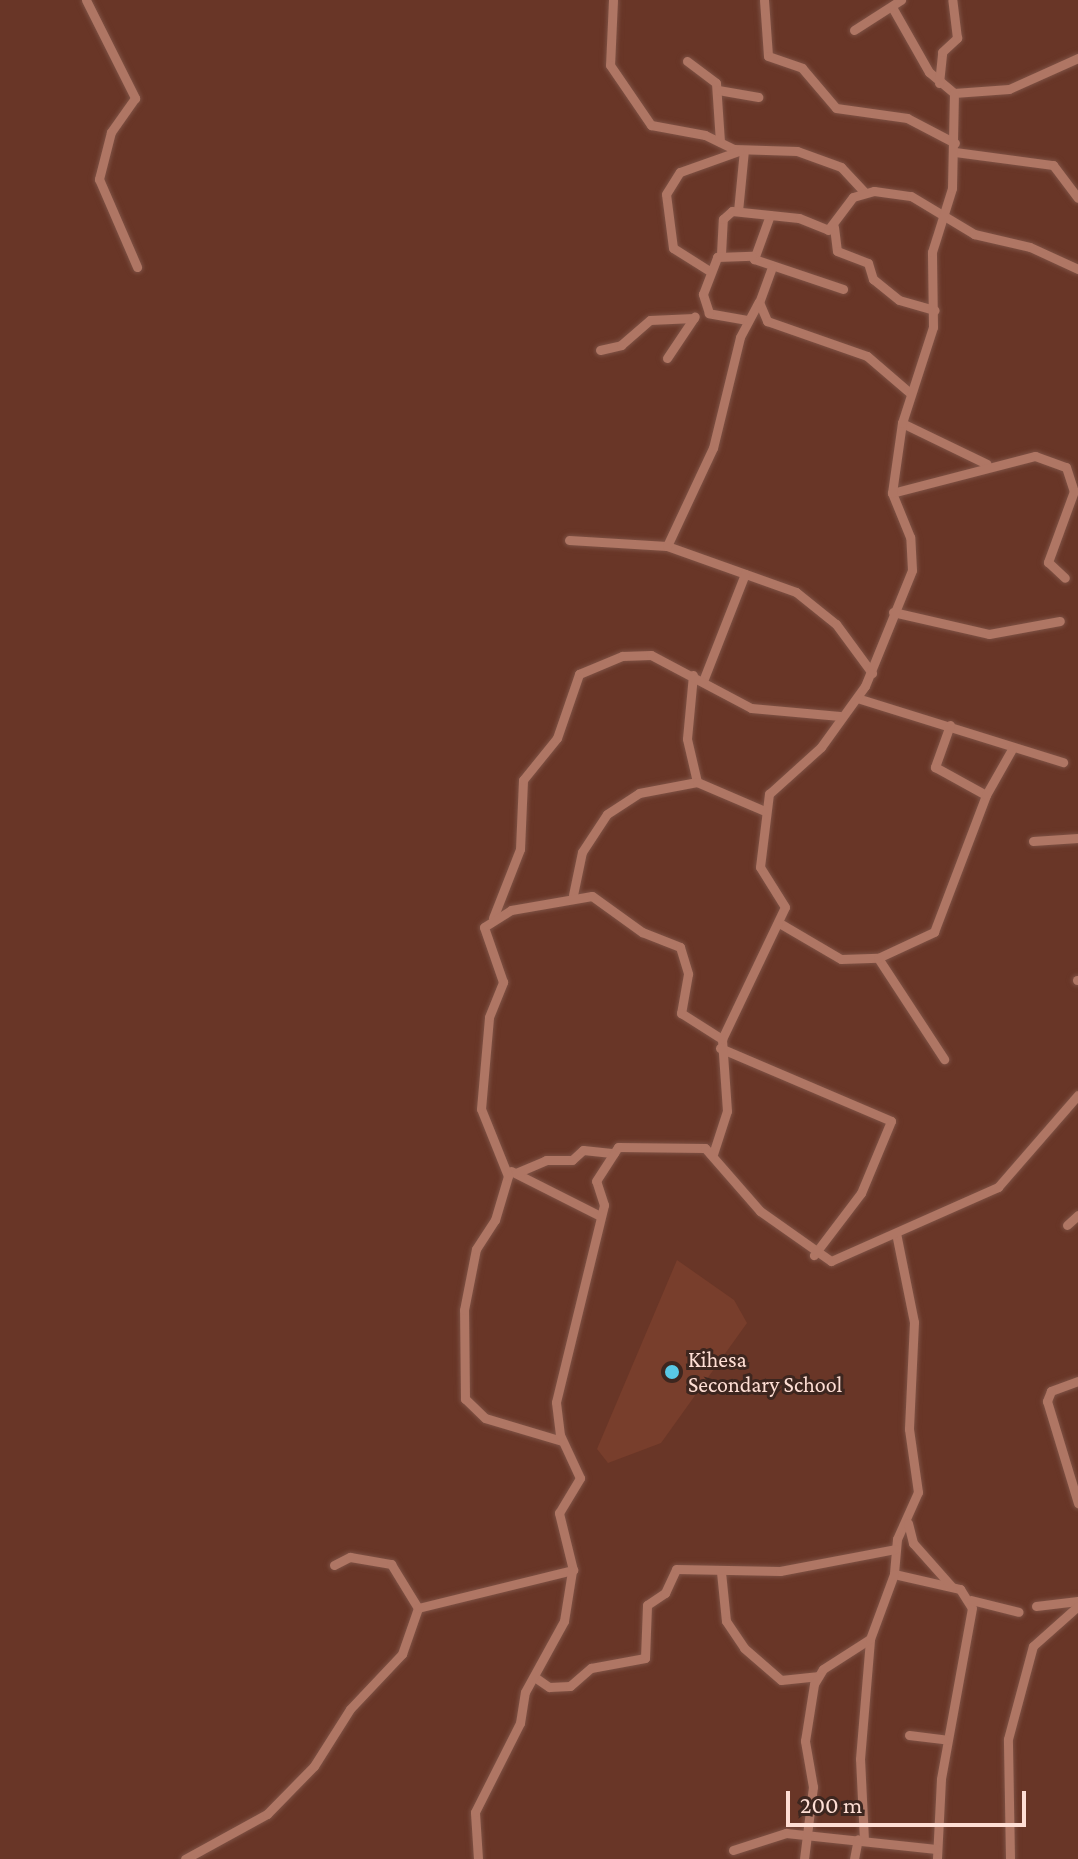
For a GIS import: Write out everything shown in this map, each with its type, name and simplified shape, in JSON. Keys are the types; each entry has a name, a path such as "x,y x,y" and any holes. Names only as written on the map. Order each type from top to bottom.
{"street":[{"path":"86,0 135,98 111,132 99,179 137,267"},
{"path":"613,0 610,60 621,90 658,129 743,150"},
{"path":"764,0 768,56 802,68 836,108 907,118 955,147 1053,165 1078,198"},
{"path":"854,30 901,0"},
{"path":"939,83 942,52 957,38 952,0"},
{"path":"892,7 939,83 954,93 1009,89 1078,58"},
{"path":"687,61 718,90 758,97"},
{"path":"718,90 720,142"},
{"path":"713,1154 727,1111 721,1044 781,924 782,895 760,867 765,811 776,784 821,747 872,673 913,558 892,493 902,423 910,393 929,350 935,310 932,252 943,217 955,147 954,93"},
{"path":"708,270 673,248 666,194 680,172 743,150 781,147 821,159 849,172 863,191 911,196 943,217 1078,269"},
{"path":"738,211 743,150"},
{"path":"863,191 834,227 835,249 863,260 873,279 899,300 935,310"},
{"path":"705,310 708,270 721,254 723,219 738,211 834,227"},
{"path":"752,256 770,215"},
{"path":"721,254 752,256 772,267 843,289"},
{"path":"667,546 718,437 747,320 759,302 772,267"},
{"path":"759,302 774,326 867,356 910,393"},
{"path":"667,358 694,318 705,310 747,320"},
{"path":"600,350 621,345 650,320 694,318"},
{"path":"902,423 987,464"},
{"path":"892,493 987,464 1035,456 1071,472 1074,491 1048,562 1065,578"},
{"path":"569,540 667,546 813,603 872,673"},
{"path":"703,681 745,574"},
{"path":"893,612 989,634 1060,621"},
{"path":"600,1216 512,1171 481,1109 489,1017 503,982 484,933 493,918 522,840 523,780 557,738 576,676 632,654 693,675 751,708 840,716"},
{"path":"693,675 687,739 697,782"},
{"path":"857,698 950,725 1012,749 1063,762"},
{"path":"950,725 935,767 986,795"},
{"path":"781,924 841,959 878,958 934,932 986,795 1012,749"},
{"path":"573,895 577,860 607,814 646,791 697,782 765,811"},
{"path":"1033,841 1078,838"},
{"path":"493,918 573,895 592,896 642,932 680,947 688,974 681,1013 721,1044 891,1121 861,1193 814,1255"},
{"path":"878,958 944,1059"},
{"path":"478,1859 475,1812 564,1621 574,1551 559,1533 559,1513 580,1478 562,1441 556,1408 562,1364 584,1303 600,1216 596,1181 614,1153 626,1144 700,1146 713,1154 756,1207 814,1255 841,1259 998,1187 1078,1095"},
{"path":"1068,1107 1078,1116"},
{"path":"512,1171 546,1160 572,1160 583,1150 614,1153"},
{"path":"512,1171 495,1220 476,1249 464,1310 466,1403 485,1418 562,1441"},
{"path":"1067,1225 1078,1215"},
{"path":"854,1859 861,1839 860,1759 870,1639 894,1574 895,1549 918,1500 909,1429 914,1322 896,1233"},
{"path":"1078,1381 1051,1391 1047,1401 1078,1503"},
{"path":"908,1523 913,1543 952,1587 971,1600 1019,1612"},
{"path":"536,1678 549,1687 570,1686 618,1659 640,1661 650,1649 647,1605 665,1593 675,1570 780,1571 895,1549"},
{"path":"334,1565 350,1557 391,1564 418,1608"},
{"path":"418,1608 572,1571"},
{"path":"721,1572 726,1621 751,1655 781,1680 817,1676 870,1639"},
{"path":"894,1574 952,1587"},
{"path":"733,1850 771,1834 808,1833 861,1839 937,1854 947,1740 971,1600"},
{"path":"1036,1606 1078,1603"},
{"path":"1010,1859 1008,1739 1033,1646 1078,1603"},
{"path":"185,1859 200,1854 267,1814 314,1766 350,1709 402,1654 418,1608"},
{"path":"804,1859 813,1787 805,1741 817,1676"},
{"path":"909,1735 947,1740"}],"shaded area":[{"name":"Kihesa Secondary School","path":"677,1260 734,1300 747,1323 661,1443 608,1463 597,1449"}],"place":[{"name":"Kihesa Secondary School","path":"672,1372"}]}
